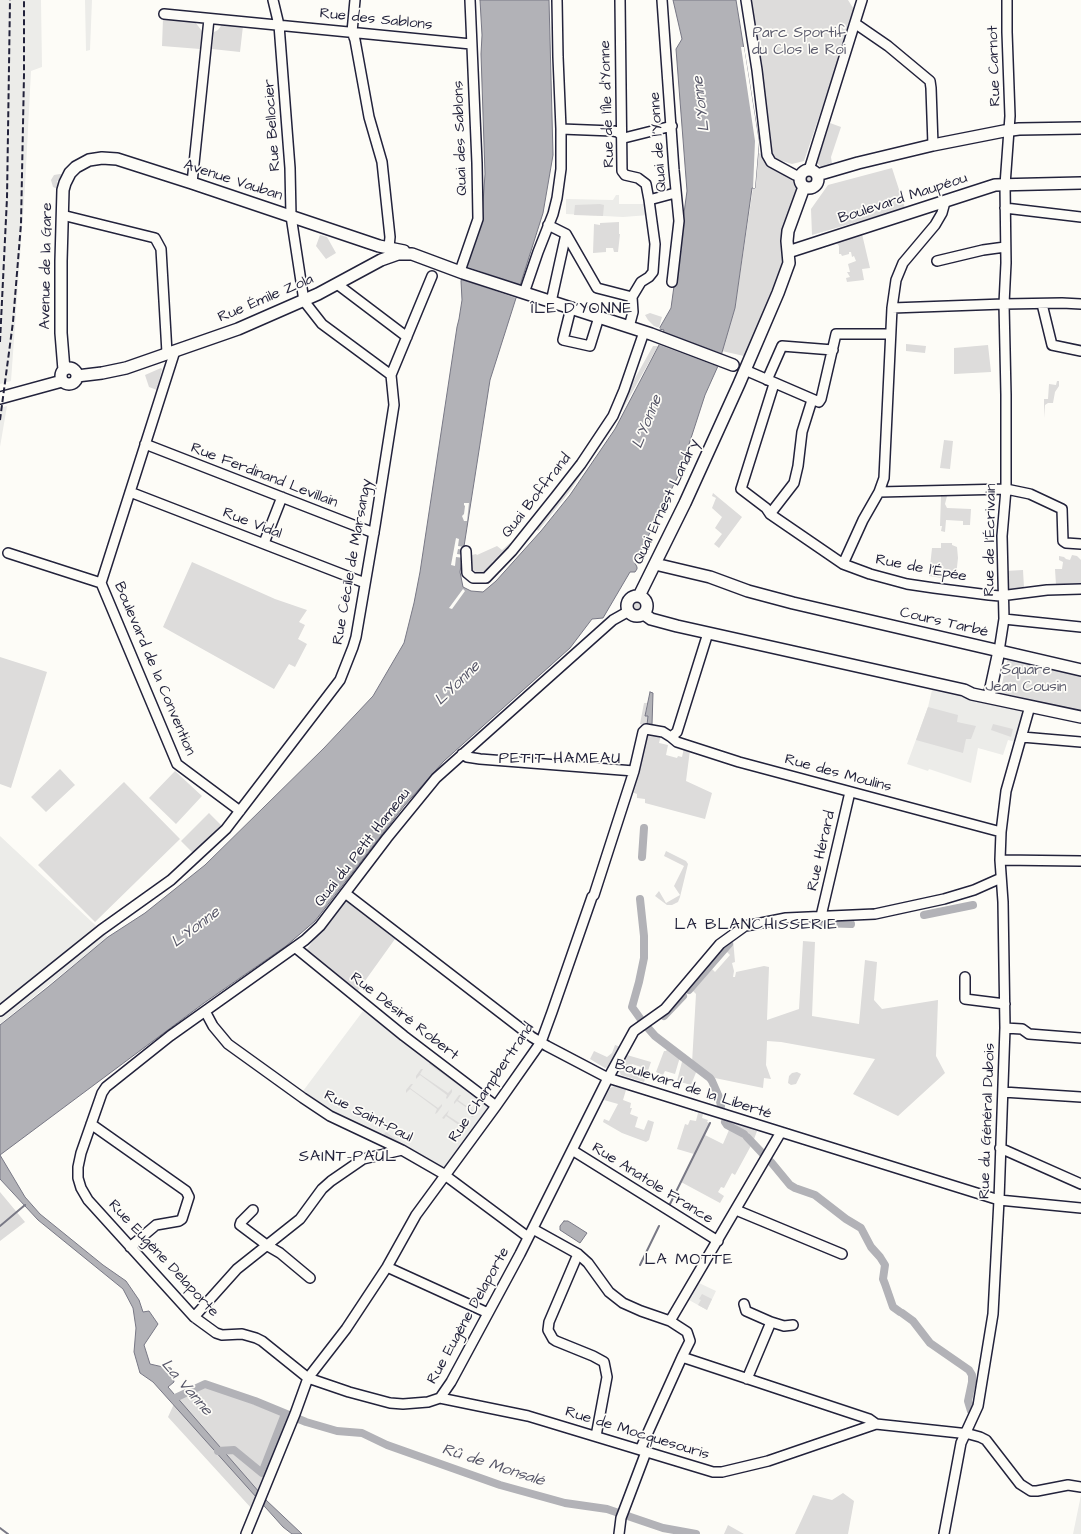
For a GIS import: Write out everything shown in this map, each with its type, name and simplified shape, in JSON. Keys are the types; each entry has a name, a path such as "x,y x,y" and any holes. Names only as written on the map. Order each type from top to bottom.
{"main road":[{"path":"808,174 818,181 815,186 809,189 800,183 808,174 933,145 1014,130 1081,128"},
{"name":"Avenue Vauban","path":"76,167 89,160 110,158 147,168 291,216 412,254"},
{"name":"Avenue de la Gare","path":"63,375 61,349 62,215 65,183 70,173 76,167"},
{"name":"Boulevard Maupéou","path":"788,252 995,185 1081,183"},
{"path":"730,364 740,362 747,355 760,335 788,267 788,231 804,187"},
{"path":"381,260 384,246"},
{"name":"Rue Émile Zola","path":"63,375 68,384 72,384 76,380 77,376 102,373 144,363 238,329 304,300 381,260 398,254 412,254 521,292 644,332 730,364"},
{"name":"Quai Ernest Landry","path":"629,612 627,605 630,599 639,596 655,564 685,503 760,335"},
{"name":"Quai Ernest Landry","path":"722,421 735,375 730,364"},
{"path":"0,391 63,375"},
{"path":"0,398 15,394 63,375"},
{"name":"Cours Tarbé","path":"655,564 710,577 748,591 793,603 999,651 989,697"},
{"path":"629,612 637,616 644,614 647,609 647,602 639,596"},
{"path":"644,614 651,619 708,633 964,690 972,694 1081,717"},
{"path":"999,651 1081,670"}],"street":[{"name":"Rue Bellocier","path":"273,0 279,25 290,168 291,216 304,300 322,324 391,375"},
{"path":"355,0 352,32 355,40 369,117 382,162 390,237 384,246"},
{"name":"Quai des Sablons","path":"462,272 478,219 470,0"},
{"path":"521,292 553,214 561,169 557,0"},
{"name":"Rue de l'Île d'Yonne","path":"620,0 621,134 623,173 628,176 638,178 646,184 655,244 653,272 649,277 641,282 632,296"},
{"name":"Quai de l'Yonne","path":"662,0 672,126 675,193 679,221 672,282"},
{"path":"746,0 768,155 771,162 795,175 808,174 856,24 862,0"},
{"name":"Rue Carnot","path":"1004,304 1006,247 1005,185 1014,130 1010,116 1007,0"},
{"name":"Rue des Sablons","path":"164,14 471,44"},
{"path":"192,183 209,19"},
{"path":"856,24 888,46 930,81 933,145"},
{"path":"561,129 613,131 621,134 624,138 672,126"},
{"path":"649,200 675,193"},
{"path":"843,564 862,520 879,492 884,478 885,438 888,412 890,334 896,280 903,263 935,225 942,213 945,202"},
{"path":"1005,208 1081,217"},
{"path":"62,215 155,238 161,249 171,352"},
{"path":"548,225 566,234 597,288 632,296 633,312 629,327"},
{"path":"551,302 566,234"},
{"path":"937,261 983,250 1006,247"},
{"name":"Rue Cécile de Marsangy","path":"0,1011 101,930 171,880 226,829 340,680 354,647 364,583 374,533 394,405 391,375 432,276"},
{"path":"337,284 407,337"},
{"path":"892,308 1004,304 1081,304"},
{"name":"Rue de l'Écrivain","path":"999,651 1004,619 1002,536 1006,489 1004,304"},
{"path":"1042,304 1052,345 1081,351"},
{"path":"571,308 563,340 590,346 599,317"},
{"name":"Quai Boffrand","path":"466,551 466,570 473,578 481,579 491,573 517,544 581,464 613,416 624,390 644,332"},
{"path":"770,514 794,483 798,466 802,432 816,401 821,399 836,334 890,334"},
{"path":"771,382 782,346 833,350"},
{"name":"Boulevard de la Convention","path":"171,352 145,444 101,583 178,764 240,811"},
{"path":"745,370 816,401"},
{"name":"Rue de l'Épée","path":"771,382 740,489 766,508 770,514 843,564 870,574 907,584 989,595 1000,596 1003,594 1047,590 1081,589"},
{"name":"Rue Ferdinand Levillain","path":"145,444 374,533"},
{"path":"879,492 1006,489 1030,494 1062,509 1063,541 1066,543 1081,544"},
{"name":"Rue Vidal","path":"130,492 364,583"},
{"path":"264,543 282,497"},
{"path":"8,553 101,583"},
{"name":"Quai du Petit Hameau","path":"106,1087 170,1036 306,940 320,926 387,838 436,778 613,620 629,612"},
{"path":"1004,619 1081,627"},
{"path":"671,737 677,732 708,633"},
{"name":"Rue du Général Dubois","path":"944,1534 961,1443 978,1406 993,1314 999,1200 1005,1028 1004,902 1000,860 1001,832 1006,791 1030,706"},
{"name":"Rue Champbertrand","path":"246,1534 308,1378 346,1328 387,1267 416,1216 541,1042 592,897 594,895 634,771 643,732 649,730 663,732 671,737"},
{"name":"Rue des Moulins","path":"671,737 677,742 739,762 1001,832"},
{"path":"1022,737 1081,742"},
{"path":"462,754 467,757 634,771"},
{"name":"Rue Hérard","path":"822,916 850,792"},
{"path":"1000,860 1081,861"},
{"name":"Rue Eugène Delaporte","path":"106,1087 102,1093 81,1153 78,1167 78,1178 81,1188 88,1200 194,1317 218,1335 242,1334 262,1341 308,1378 349,1392 390,1403 412,1404 428,1402 440,1398 451,1382 530,1233 608,1078 634,1031 665,1009 720,944 745,926 786,918 875,914 944,899 974,890 1001,878"},
{"name":"Boulevard de la Liberté","path":"345,893 541,1042 608,1078 999,1200 1081,1208"},
{"name":"Rue Désiré Robert","path":"296,948 404,1036 496,1106"},
{"path":"965,977 965,999 1005,1004"},
{"name":"Rue Saint-Paul","path":"206,1011 213,1026 228,1044 330,1116 402,1150 445,1175 530,1233 578,1254 588,1263 609,1292 619,1300 629,1307 682,1328 689,1335 690,1341 682,1357"},
{"path":"1005,1028 1022,1029 1029,1034 1081,1038"},
{"path":"1003,1092 1081,1097"},
{"path":"91,1124 186,1192 189,1198 182,1219 179,1221 156,1225 130,1247"},
{"path":"670,1322 781,1132"},
{"path":"1000,1148 1081,1184"},
{"path":"194,1317 238,1270 300,1219 322,1189 331,1180 363,1159 402,1150"},
{"name":"Rue Anatole France","path":"572,1150 718,1241"},
{"path":"253,1210 241,1222 240,1225 280,1253 310,1278"},
{"path":"736,1210 842,1254"},
{"path":"578,1254 549,1322 548,1330 553,1339 556,1341 604,1362 607,1377 596,1436"},
{"path":"387,1267 488,1313"},
{"path":"744,1304 746,1311 771,1322 784,1326 793,1324"},
{"path":"747,1379 771,1322"},
{"path":"619,1534 622,1514 643,1451 682,1357 869,1419 876,1424"},
{"name":"Rue de Mocquesouris","path":"440,1398 528,1416 704,1470 722,1472 776,1459 876,1424 974,1435 986,1440 1020,1484 1031,1491 1068,1485 1081,1487"}],"shaded area":[{"path":"0,0 41,0 42,67 31,71 25,187 11,381 0,384"},
{"path":"85,0 92,0 90,50 86,51"},
{"path":"616,195 619,195 619,204 647,205 649,215 623,217 566,214 566,199 613,200"},
{"path":"7,406 0,447 0,408"},
{"path":"932,690 1020,710 1025,717 1016,742 1008,740 1003,755 978,748 971,783 929,769 928,771 907,764 928,707"},
{"path":"0,836 108,937 0,1024"},
{"path":"363,1011 494,1102 445,1170 445,1168 411,1150 333,1113 303,1091"},
{"path":"699,1283 716,1291 707,1310 689,1300"},
{"path":"1081,1495 1081,1534 1073,1534"}],"green space":[{"name":"Parc Sportif du Clos le Roi","path":"749,0 848,0 855,11 804,161 792,164 776,159 771,152"},
{"path":"163,18 195,22 202,31 200,49 162,46"},
{"path":"223,23 243,26 240,52 212,49 214,32 218,30"},
{"path":"830,123 841,127 831,157 832,164 821,167 817,163"},
{"path":"758,153 762,154 793,177 797,190 782,233 785,260 781,274 744,356 722,351 735,308 753,188 755,188"},
{"path":"892,168 905,208 812,235 811,209 828,185"},
{"path":"807,173 811,173 815,179 811,185 807,185 803,181 803,177"},
{"path":"54,175 63,175 62,178 57,181 59,186 58,189 53,187 51,180"},
{"path":"575,205 604,205 603,216 574,215"},
{"path":"619,222 620,234 618,252 614,252 613,248 606,248 606,252 593,253 594,224 600,225 600,223"},
{"path":"862,234 870,268 862,269 864,280 847,282 846,278 850,277 847,272 850,272 848,264 856,261 854,256 852,257 851,252 842,256 839,254 839,246 836,242"},
{"path":"320,235 327,237 336,253 326,259 316,246"},
{"path":"650,313 662,317 659,328 654,326 645,315"},
{"path":"906,344 926,346 925,353 906,351"},
{"path":"988,345 991,372 954,374 954,348"},
{"path":"653,346 658,346 610,432 570,491 538,531 536,528 613,421"},
{"path":"161,368 157,390 149,387 145,375"},
{"path":"1057,381 1059,381 1059,386 1055,392 1053,403 1048,403 1045,405 1044,418 1044,399 1048,399 1049,384 1056,385"},
{"path":"944,440 953,441 950,469 940,468"},
{"path":"713,493 742,517 719,548 714,544 722,534 715,528 722,517 712,508 716,498 712,496"},
{"path":"941,496 947,496 945,504 947,508 971,509 970,525 963,525 963,521 946,520 945,532 941,531"},
{"path":"510,543 512,545 497,562 495,560 492,562 494,566 485,574 477,573 471,568 470,559 472,555 477,555 497,546 502,550"},
{"path":"941,543 952,543 952,545 957,547 958,558 956,576 943,575 942,578 929,576 932,548 941,548"},
{"path":"1072,555 1077,556 1081,560 1081,585 1056,585 1055,569 1062,569 1063,562 1059,560 1059,556 1070,560"},
{"path":"192,562 275,599 307,610 299,622 305,625 298,639 307,644 295,667 289,664 274,689 163,627"},
{"path":"1023,570 1024,588 1005,591 1005,571"},
{"path":"635,602 639,602 641,603 641,611 635,612 632,609 632,605"},
{"name":"Square Jean Cousin","path":"1008,656 1081,672 1081,711 1000,694"},
{"path":"0,657 47,672 11,788 0,784"},
{"path":"644,703 647,703 645,716 648,716 647,725 640,724"},
{"path":"928,707 958,715 957,722 976,726 971,739 966,739 963,753 916,740"},
{"path":"993,724 1013,729 1011,737 991,730"},
{"path":"649,733 661,735 659,743 668,745 666,755 677,758 678,756 682,757 684,748 690,750 686,781 712,793 705,819 645,803 645,799 637,798 637,794 632,792 638,774 645,735"},
{"path":"60,769 75,785 46,812 31,797"},
{"path":"175,771 202,796 176,824 149,798"},
{"path":"124,782 180,839 95,922 38,865"},
{"path":"209,813 221,825 193,853 181,841"},
{"path":"666,851 686,861 688,864 680,897 678,902 672,905 667,905 655,896 659,891 666,903 680,895 674,886 684,866 664,856"},
{"path":"346,901 395,939 357,992 306,952 342,902"},
{"path":"733,939 735,962 732,963 734,971 733,977 735,977 736,972 764,966 769,967 767,1020 799,1009 803,941 815,942 812,1016 859,1024 865,960 877,962 874,1000 882,1009 938,1000 936,1056 945,1073 898,1116 853,1094 875,1059 781,1042 767,1041 766,1065 771,1079 764,1078 763,1088 710,1077 692,1063 696,994 692,990 711,968 715,972 730,955 726,951 729,947 728,942"},
{"path":"615,1045 621,1047 609,1067 605,1068 590,1059 594,1051 607,1057 612,1053"},
{"path":"668,1048 680,1057 675,1074 665,1071 663,1075 656,1072 664,1051"},
{"path":"627,1055 651,1062 644,1082 621,1075 619,1071","holes":["632,1064 641,1067 639,1074 630,1071"]},
{"path":"683,1058 697,1070 691,1085 677,1081"},
{"path":"430,1062 484,1101 483,1103 429,1064"},
{"path":"421,1069 423,1069 420,1074 448,1093 452,1089 452,1092 447,1099 447,1095 420,1075 416,1079 416,1076"},
{"path":"797,1072 801,1074 796,1084 791,1085 788,1083 789,1076 792,1073"},
{"path":"411,1084 413,1084 410,1088 438,1108 442,1104 437,1113 435,1114 437,1109 410,1089 406,1093 406,1090"},
{"path":"614,1086 626,1090 623,1100 631,1103 630,1108 632,1108 630,1114 638,1117 635,1127 644,1130 648,1120 654,1122 649,1140 646,1142 622,1133 603,1122 604,1119 609,1121 618,1104 604,1100 610,1088"},
{"path":"459,1095 461,1095 458,1100 475,1112 478,1107 473,1117 471,1117 474,1113 457,1101 454,1104"},
{"path":"449,1110 447,1115 464,1126 466,1123 467,1124 461,1133 460,1132 463,1128 446,1116 444,1119 442,1118"},
{"path":"698,1113 703,1114 702,1118 708,1120 707,1122 710,1123 705,1135 723,1144 732,1123 757,1131 753,1142 735,1175 732,1173 724,1188 721,1187 718,1192 724,1196 720,1203 681,1182 694,1154 677,1149 685,1124 688,1125 690,1120 696,1121"},
{"path":"386,1132 411,1150 382,1136"},
{"path":"0,1192 25,1222 0,1241"},
{"path":"702,1294 712,1299 707,1310 698,1305"},
{"path":"205,1386 287,1417 252,1509 168,1417 176,1394"},
{"path":"843,1493 854,1501 848,1534 795,1534 813,1495 832,1500"},
{"path":"728,1525 744,1534 724,1534"}],"water":[{"name":"L'Yonne","path":"480,0 549,0 553,155 543,213 490,380 460,572 463,587 471,591 483,592 496,581 541,531 570,495 615,429 659,345 664,330 659,329 671,308 687,191 676,49 682,39 673,0 736,0 759,142 755,188 752,188 735,308 718,366 705,395 680,472 635,563 637,569 635,572 630,572 603,618 592,619 570,648 444,761 404,806 315,921 286,946 204,1003 0,1155 0,1025 108,937 145,913 205,865 324,748 373,696 404,643 420,572 462,300 461,281 482,217 485,174"},
{"path":"650,692 653,693 652,725 647,725 648,716 645,716"},
{"path":"0,1155 25,1197 40,1214 103,1265 126,1281 139,1300 143,1312 149,1311 158,1324 144,1345 150,1364 171,1368 174,1382 168,1387 266,1500 302,1534 292,1534 283,1527 153,1382 140,1373 134,1352 136,1328 133,1308 123,1289 38,1220 0,1179"},
{"path":"564,1221 568,1221 587,1233 580,1243 560,1230 560,1226"}],"pier":[{"path":"741,47 744,47 759,142 755,188 753,188 755,141"},
{"path":"465,266 520,285 516,298 461,279"},
{"path":"662,332 723,354 719,367 657,344"},
{"path":"464,503 469,503 467,521 464,521 462,516 464,514"},
{"path":"456,538 459,539 458,546 465,547 465,550 458,549 457,554 464,555 464,558 456,557 455,566 451,565"},
{"path":"463,589 465,591 452,609 449,608"}],"waterway":[{"path":"642,857 644,828"},
{"path":"640,899 644,936 644,958 632,1007 642,1021"},
{"path":"924,915 973,905"},
{"path":"821,923 851,924"},
{"path":"689,990 729,944"},
{"path":"664,1016 683,996"},
{"path":"648,1028 655,1036 710,1078 719,1097 721,1106"},
{"path":"725,1122 727,1125 744,1134"},
{"path":"669,1206 710,1123"},
{"path":"747,1137 763,1154"},
{"path":"771,1162 790,1185 815,1195 846,1219 861,1228 871,1247 885,1265 883,1279 893,1307 900,1312"},
{"path":"0,1226 25,1205"},
{"path":"640,1265 659,1226"},
{"path":"902,1313 913,1321 930,1343 969,1370 972,1375 968,1401 971,1411"},
{"name":"Rû de Monsalé","path":"175,1398 205,1384 255,1401 306,1422 337,1431 362,1433 387,1445 500,1485 565,1503 607,1509 663,1528 696,1534"},
{"name":"Rû de Monsalé","path":"218,1451 234,1450 262,1473 285,1414"},
{"path":"0,1528 8,1534"}],"railway":[{"path":"0,342 7,198 10,0"},
{"path":"0,420 13,322 21,224 24,0"}],"district":[{"name":"ÎLE D'YONNE","path":"582,310"},
{"name":"PETIT HAMEAU","path":"560,760"},
{"name":"LA BLANCHISSERIE","path":"756,926"},
{"name":"SAINT-PAUL","path":"348,1158"},
{"name":"LA MOTTE","path":"689,1261"}],"water label":[{"name":"La Vanne","path":"186,1388"}]}
